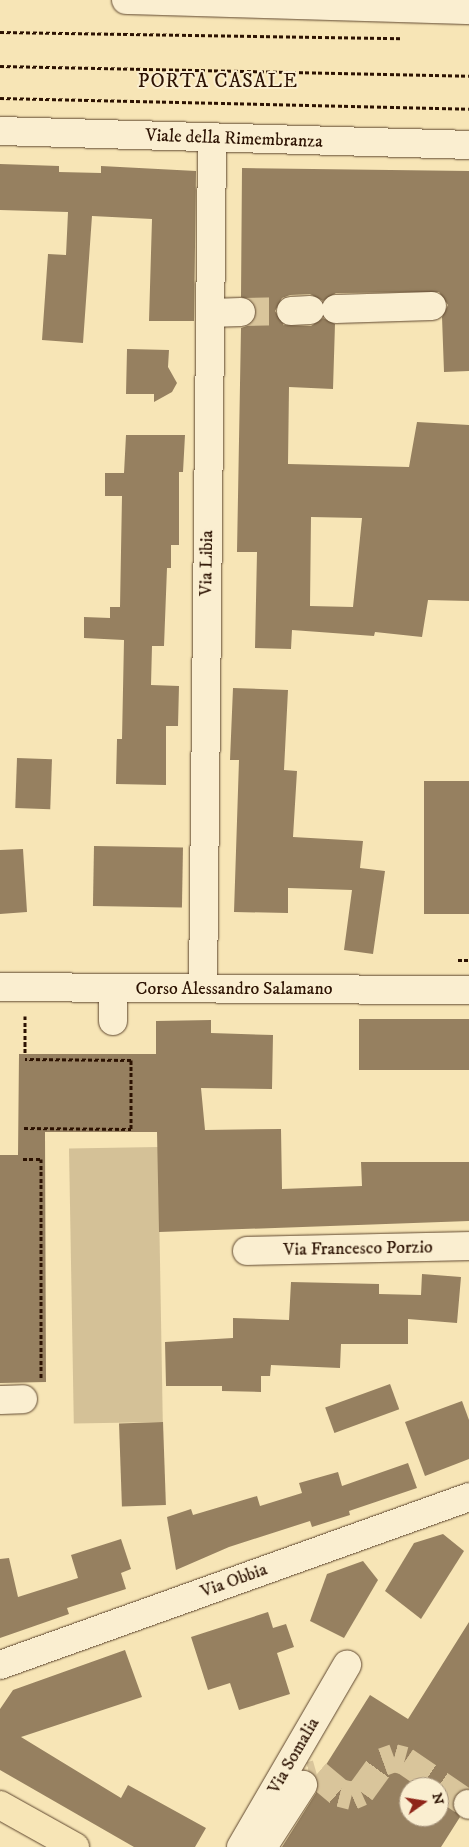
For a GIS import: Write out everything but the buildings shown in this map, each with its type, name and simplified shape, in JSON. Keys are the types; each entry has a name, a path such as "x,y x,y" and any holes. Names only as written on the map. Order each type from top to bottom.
{"main road":[{"path":"0,1805 75,1847"}],"street":[{"path":"126,0 214,1 469,10"},
{"name":"Viale della Rimembranza","path":"0,131 469,145"},
{"name":"Via Libia","path":"203,988 212,138"},
{"path":"312,310 432,306"},
{"path":"210,313 241,312"},
{"name":"Corso Alessandro Salamano","path":"13,987 469,990"},
{"path":"113,988 113,1021"},
{"name":"Via Francesco Porzio","path":"247,1252 469,1246"},
{"name":"Via Obbia","path":"0,1664 469,1498"},
{"name":"Via Somalia","path":"241,1847 347,1666"},
{"path":"263,1847 303,1785"}],"path":[{"path":"0,32 409,38"},
{"path":"0,66 469,76"},
{"path":"0,98 469,109"},
{"path":"13,987 25,1054"},
{"path":"24,1128 131,1129 131,1060 25,1059"},
{"path":"19,1392 42,1378 41,1159 23,1159"}],"shaded area":[{"path":"158,1147 163,1422 74,1424 69,1149"}],"tunnel":[{"path":"241,312 291,311"},
{"path":"303,1785 310,1776 317,1774 340,1793 352,1796 361,1792 383,1762 394,1758 405,1761 468,1804"}],"district":[{"name":"PORTA CASALE","path":"218,81"}]}
